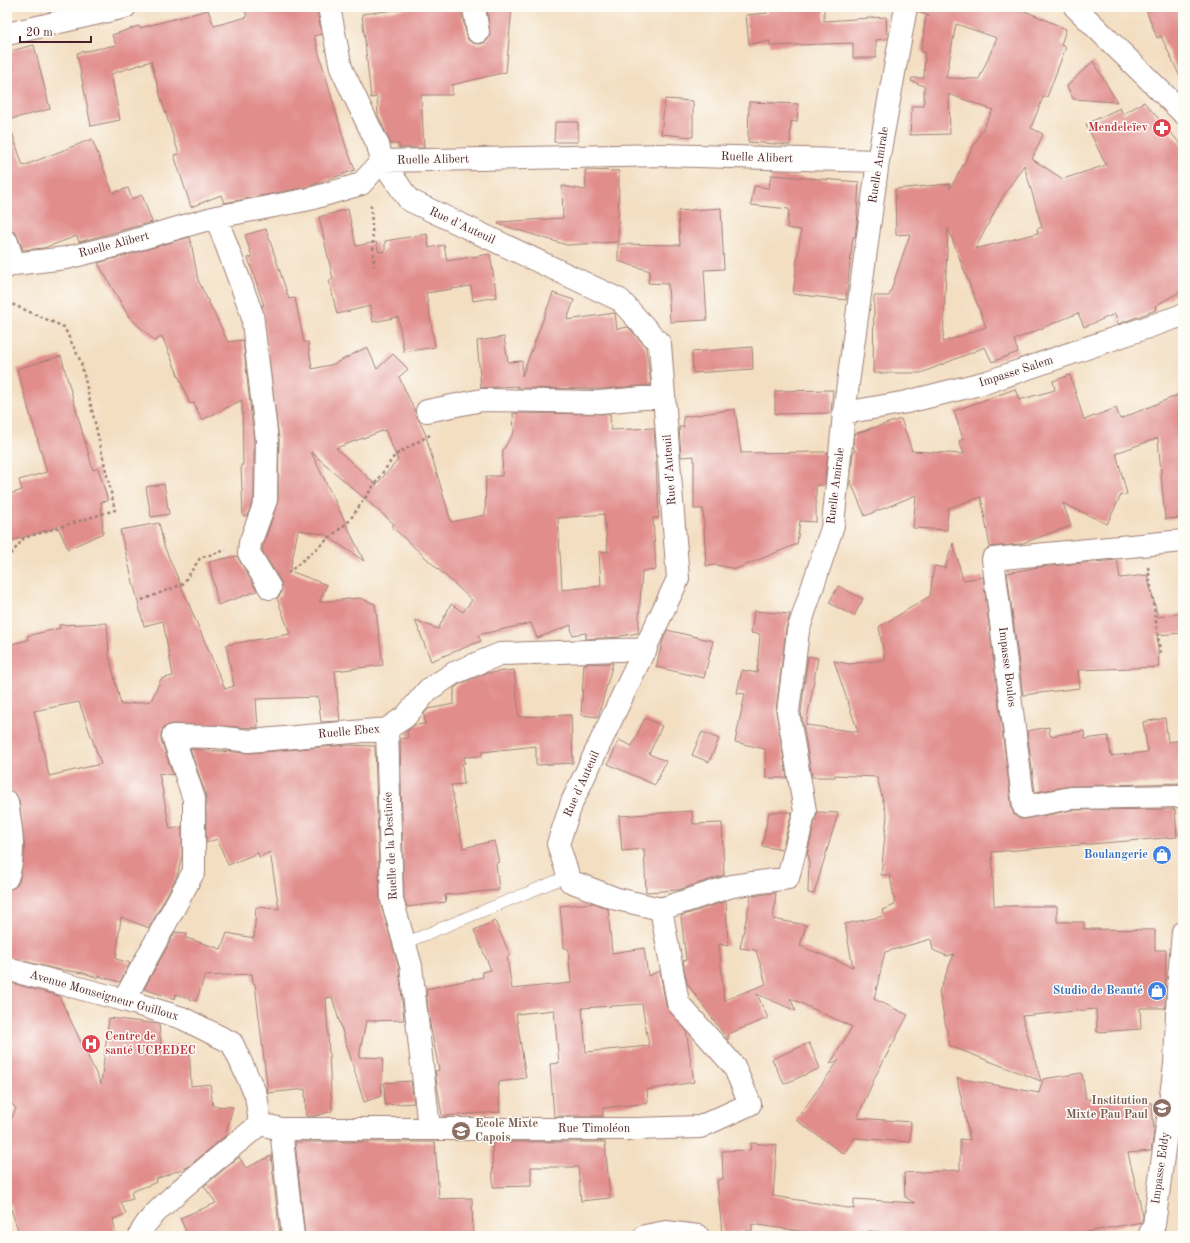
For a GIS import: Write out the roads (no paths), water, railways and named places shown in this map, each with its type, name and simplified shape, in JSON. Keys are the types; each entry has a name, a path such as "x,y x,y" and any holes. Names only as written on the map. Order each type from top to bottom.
{"street":[{"path":"7,34 125,7"},
{"name":"Rue d'Auteuil","path":"329,7 341,68 378,145 382,162 409,200 620,300 660,344 678,579 572,802 558,844 568,876"},
{"path":"474,7 478,32"},
{"name":"Ruelle Amirale","path":"661,909 732,886 788,878 805,811 788,712 798,631 833,525 844,413 878,162 906,7"},
{"path":"1074,7 1183,113"},
{"name":"Ruelle Alibert","path":"11,265 66,258 111,247 216,217 310,199 360,184 382,162 662,155 878,162"},
{"path":"216,217 252,314 267,440 266,500 250,543 249,553 270,588"},
{"path":"7,242 11,265"},
{"name":"Impasse Salem","path":"844,413 907,402 987,382 1183,315"},
{"path":"427,411 482,400 600,402 664,396"},
{"name":"Impasse Boulos","path":"1183,541 993,558 1024,807 1071,798 1183,796"},
{"name":"Ruelle Ebex","path":"124,1000 194,871 194,799 173,736 217,737 249,741 387,729 405,717 428,690 454,673 500,654 646,649"},
{"name":"Ruelle de la Destinée","path":"387,729 392,900 411,966 429,1128"},
{"path":"7,802 12,832 11,868 7,878"},
{"path":"568,876 570,881 617,898 661,909"},
{"name":"Rue Timoléon","path":"260,1124 281,1129 636,1129 700,1127 750,1104 734,1066 678,1003 661,909"},
{"name":"Impasse Eddy","path":"1149,1236 1154,1225 1175,1065 1178,988 1183,932"},
{"name":"Avenue Monseigneur Guilloux","path":"7,969 124,1000 182,1018 232,1043 256,1095 260,1124"},
{"path":"140,1236 140,1231 158,1209 260,1124"},
{"path":"281,1129 293,1236"},
{"path":"645,1236 666,1232 698,1236"}],"lane":[{"path":"405,943 568,876"}],"place":[{"name":"Mendeleïev","path":"1162,128"},
{"name":"Boulangerie","path":"1162,855"},
{"name":"Studio de Beauté","path":"1157,991"},
{"name":"Centre de santé UCPEDEC","path":"91,1044"},
{"name":"Institution Mixte Pau Paul","path":"1162,1108"},
{"name":"Ecole Mixte Capois","path":"461,1131"}]}
